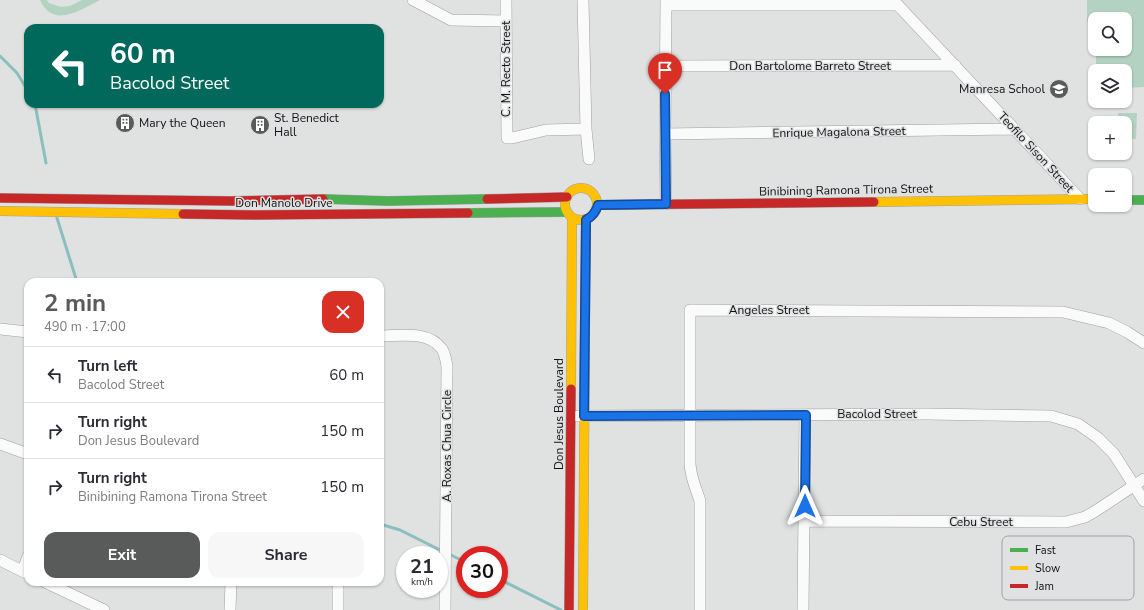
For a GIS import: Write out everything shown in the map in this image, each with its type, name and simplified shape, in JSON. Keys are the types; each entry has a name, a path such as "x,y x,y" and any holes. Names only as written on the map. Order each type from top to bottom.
{"street":[{"path":"413,0 451,20 506,21"},
{"name":"C. M. Recto Street","path":"506,0 506,138 546,130 586,129"},
{"path":"583,0 586,129 589,159"},
{"path":"666,204 666,3 895,3"},
{"name":"Teofilo Sison Street","path":"895,3 1080,199"},
{"name":"Don Bartolome Barreto Street","path":"665,66 955,65"},
{"name":"Enrique Magalona Street","path":"665,134 1013,129"},
{"path":"581,187 590,189 596,196 598,205 592,216 586,220 579,220 570,215 565,204 567,197 573,190 581,187"},
{"name":"Don Manolo Drive","path":"0,198 246,201 312,199 388,201 567,197"},
{"path":"311,215 312,199"},
{"name":"Binibining Ramona Tirona Street","path":"598,205 1088,199"},
{"path":"162,200 163,214"},
{"path":"1132,200 1144,200"},
{"name":"Don Manolo Drive","path":"0,211 163,214 570,215"},
{"name":"Don Jesus Boulevard","path":"569,610 571,416 570,215"},
{"name":"Don Jesus Boulevard","path":"583,610 586,220"},
{"name":"Angeles Street","path":"700,610 701,510 698,494 690,474 690,310 1063,312 1108,323 1127,332 1144,343"},
{"path":"0,329 24,332"},
{"name":"A. Roxas Chua Circle","path":"384,336 418,336 431,340 441,348 445,355 447,366 445,610"},
{"name":"Bacolod Street","path":"571,416 927,414 1051,416 1078,424 1098,438 1139,482 1144,501"},
{"path":"803,610 806,415"},
{"path":"0,444 24,453"},
{"name":"Cebu Street","path":"805,521 1066,522 1085,517 1139,482"},
{"path":"0,560 24,572"},
{"path":"53,586 104,610"},
{"path":"230,586 230,610"},
{"path":"338,586 338,610"}],"green space":[{"path":"40,0 47,0 49,3 61,7 70,6 82,0 100,0 76,12 67,15 59,15 52,14 45,9"},
{"path":"1087,0 1144,0 1144,87 1132,88 1132,64 1096,64 1096,56 1132,56 1132,12 1088,12 1087,22"},
{"path":"1118,113 1137,113 1136,139 1132,139 1132,116 1118,116"}],"waterway":[{"path":"0,56 17,73 24,84"},
{"path":"36,108 46,163"},
{"path":"57,218 76,278"},
{"path":"384,525 400,530 432,546"},
{"path":"448,554 456,558"},
{"path":"508,584 561,610"}],"traffic: fast":[{"path":"323,199 388,201 487,199"},
{"path":"1132,200 1144,200"},
{"path":"468,213 567,212"}],"traffic: slow":[{"path":"578,188 584,188 594,195 597,204 596,210 590,217 584,220 578,220 568,213 565,207 565,201 572,191 578,188"},
{"path":"874,202 1088,199"},
{"path":"0,211 183,214"},
{"path":"571,389 572,217"},
{"path":"583,610 585,324"}],"traffic: jam":[{"path":"487,199 567,197"},
{"path":"0,198 231,201 323,199"},
{"path":"598,205 874,202"},
{"path":"183,214 254,215 468,213"},
{"path":"585,324 586,219"},
{"path":"569,610 571,389"}],"place":[{"name":"Manresa School","path":"1059,89"},
{"name":"Mary the Queen","path":"125,123"},
{"name":"St. Benedict Hall","path":"260,125"}],"route":[{"path":"665,94 666,204 598,205 592,216 586,220 584,416 806,415 805,506"}]}
